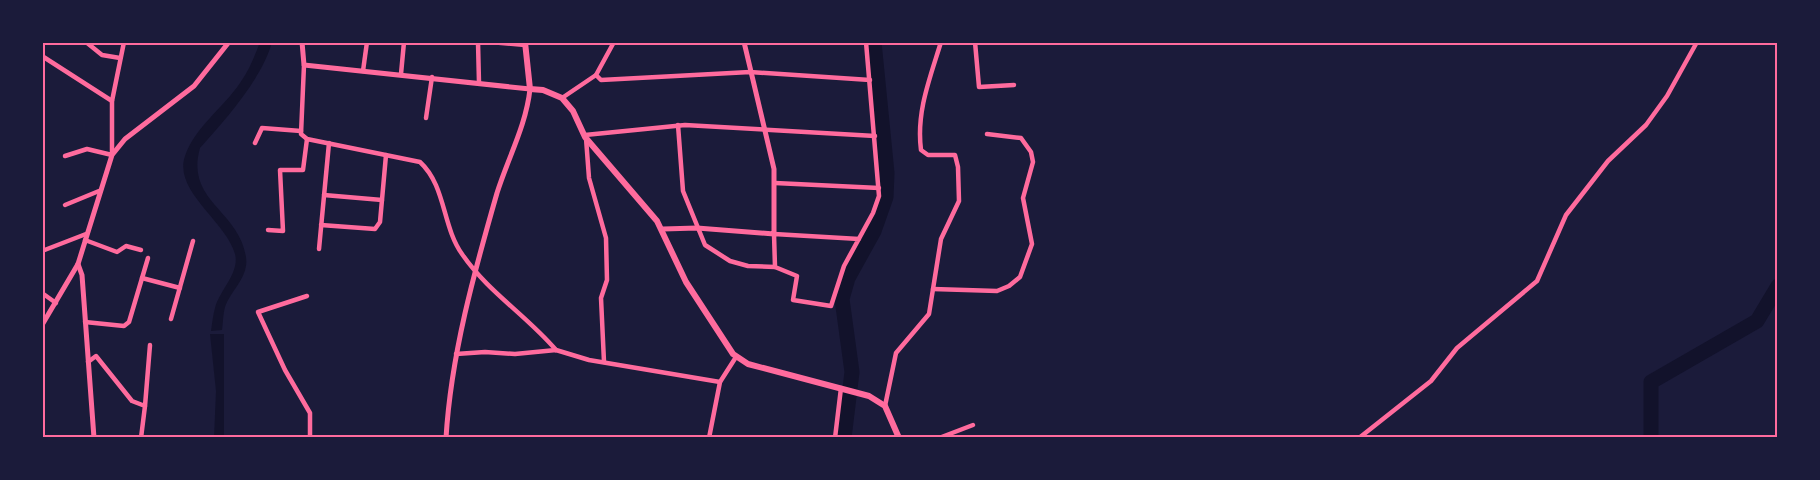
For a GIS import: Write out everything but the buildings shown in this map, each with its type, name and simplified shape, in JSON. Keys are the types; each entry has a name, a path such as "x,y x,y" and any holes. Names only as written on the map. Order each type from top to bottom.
{"main road":[{"path":"525,43 530,89 543,90 562,98 573,111 585,136 663,229 675,263 736,357 748,364 869,396 885,406 899,438"}],"street":[{"path":"86,42 102,55 120,58"},
{"path":"112,155 112,101 124,42"},
{"path":"42,324 78,264 112,155 124,139 194,86 229,42"},
{"path":"302,42 304,65 301,134 307,139 420,162 430,171 460,251 476,273 506,303 534,324 556,350"},
{"path":"363,71 368,42"},
{"path":"401,74 404,42"},
{"path":"478,42 478,83"},
{"path":"490,42 525,43"},
{"path":"562,98 596,75 614,42"},
{"path":"744,42 775,183 775,267"},
{"path":"678,125 683,191 705,245 730,261 748,266 775,267 797,276 793,300 829,308 858,239 873,213 879,188 866,42"},
{"path":"885,406 896,353 929,314 941,239 959,201 958,167 955,155 928,155 921,150 919,135 922,103 941,42"},
{"path":"975,42 979,87 1014,85"},
{"path":"1359,438 1431,381 1457,348 1537,281 1566,215 1608,161 1646,125 1667,96 1697,42"},
{"path":"42,56 112,101"},
{"path":"304,65 530,89 527,110 498,191 456,354 449,390 446,438"},
{"path":"596,75 601,80 612,80 750,72 870,80"},
{"path":"426,118 432,77"},
{"path":"604,362 601,298 607,280 606,238 589,178 585,136 678,125 875,136"},
{"path":"255,143 262,128 301,131"},
{"path":"933,289 998,291 1009,286 1020,276 1030,256 1032,244 1023,198 1033,162 1031,152 1021,138 987,134"},
{"path":"268,230 283,231 280,170 303,170 307,139"},
{"path":"319,249 329,142"},
{"path":"65,156 87,149 112,155"},
{"path":"321,225 375,229 380,222 386,155"},
{"path":"775,183 879,188"},
{"path":"64,205 99,191"},
{"path":"324,195 382,200"},
{"path":"663,229 698,228 858,239"},
{"path":"42,251 86,237 117,252 126,246 141,250"},
{"path":"171,319 193,241"},
{"path":"85,322 124,326 129,322 148,258"},
{"path":"78,264 82,275 94,438"},
{"path":"142,278 180,288"},
{"path":"42,293 56,303"},
{"path":"307,296 258,312 285,370 310,413 310,438"},
{"path":"141,438 150,345"},
{"path":"456,354 485,352 515,354 556,350 604,362 720,382"},
{"path":"88,362 96,356 132,401 145,406"},
{"path":"709,438 720,382 736,357"},
{"path":"835,438 841,388"},
{"path":"939,438 973,425"}],"shaded area":[{"path":"260,42 272,42 260,70 242,98 200,148 197,166 200,181 206,193 234,228 246,257 245,271 225,307 222,330 211,331 217,302 235,268 235,254 222,230 193,194 186,181 183,169 185,156 203,126 243,78"},
{"path":"210,334 224,334 224,438 214,438 216,391"}],"waterway":[{"path":"844,438 852,372 842,299 848,278 874,231 886,197 887,173 874,42"},
{"path":"1651,438 1651,382 1757,321 1778,286"}]}
